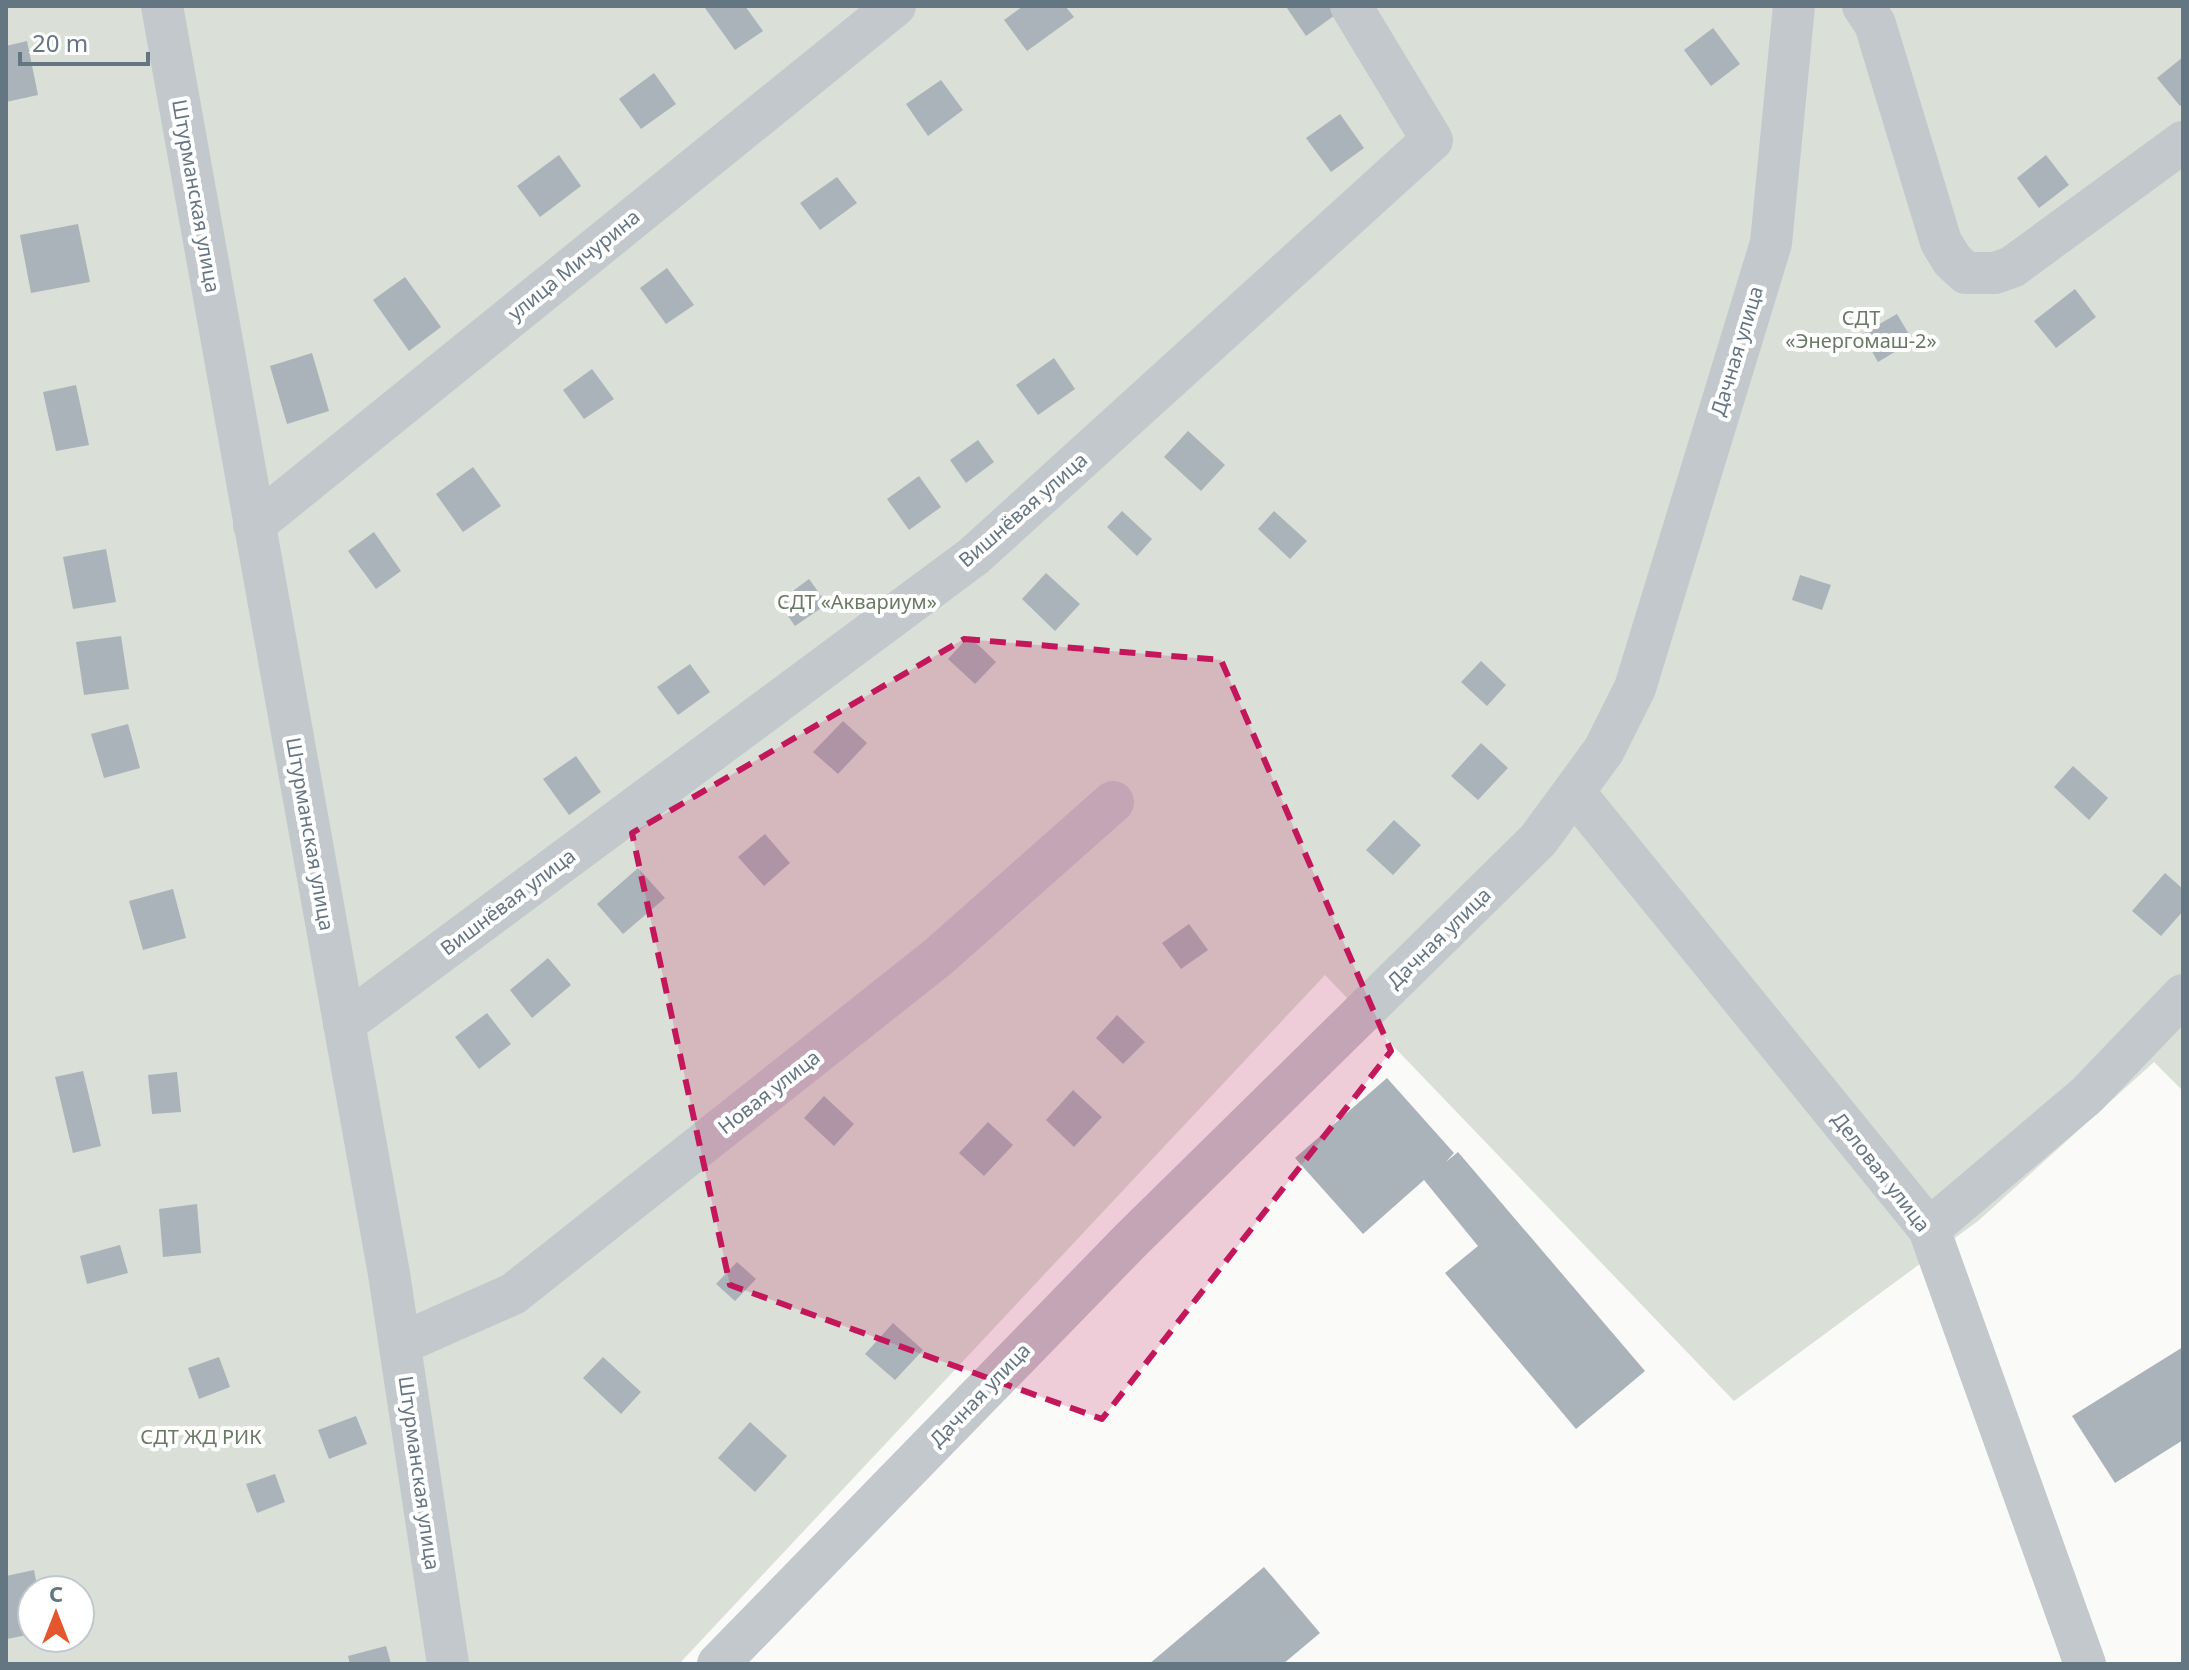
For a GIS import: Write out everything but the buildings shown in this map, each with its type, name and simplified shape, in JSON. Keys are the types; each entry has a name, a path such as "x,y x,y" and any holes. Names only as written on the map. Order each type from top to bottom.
{"street":[{"name":"Штурманская улица","path":"162,6 400,1344 448,1664"},
{"name":"улица Мичурина","path":"254,525 895,6"},
{"name":"Вишнёвая улица","path":"344,1024 974,556 1432,140 1351,6"},
{"name":"Дачная улица","path":"718,1664 1131,1240 1538,840 1604,750 1635,688 1771,243 1794,6"},
{"path":"1863,6 1878,33 1941,242 1952,260 1966,273 1995,273 2012,267 2183,142"},
{"name":"Деловая улица","path":"1574,792 1929,1229 2085,1664"},
{"name":"Новая улица","path":"400,1344 513,1294 938,957 1113,802"},
{"path":"1929,1229 2087,1095 2183,995"}],"highlighted area":[{"path":"964,639 1221,660 1391,1051 1102,1419 730,1285 632,833"}],"green space":[{"name":"СДТ «Аквариум»","path":"6,6 2183,6 2183,1091 2154,1062 1978,1221 1734,1401 1325,975 679,1664 6,1664"}],"park label":[{"name":"СДТ «Энергомаш-2»","path":"1861,330"},
{"name":"СДТ ЖД РИК","path":"201,1437"}]}
